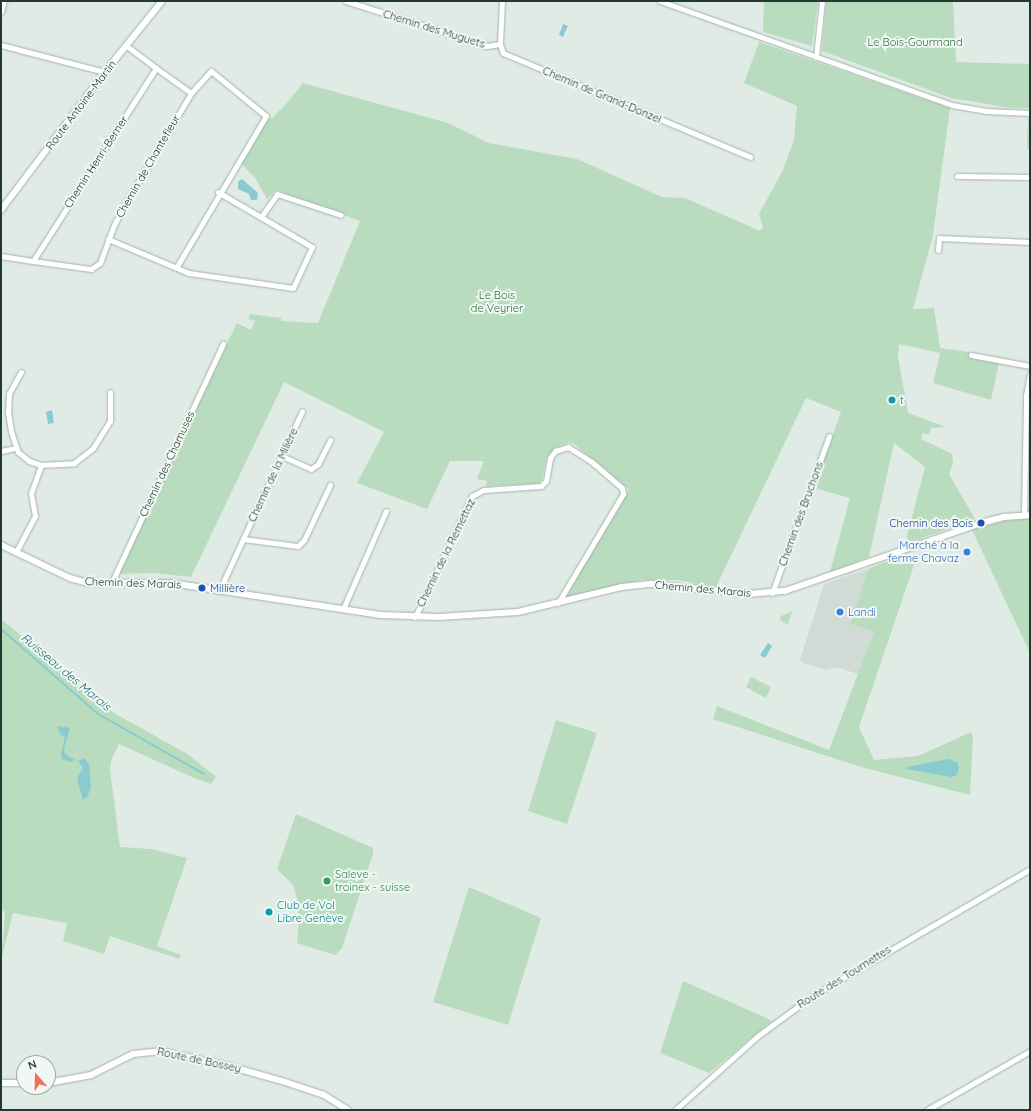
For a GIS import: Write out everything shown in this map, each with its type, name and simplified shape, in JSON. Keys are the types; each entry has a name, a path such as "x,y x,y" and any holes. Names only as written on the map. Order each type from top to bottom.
{"street":[{"path":"1,12 4,1"},
{"name":"Route Antoine-Martin","path":"1,210 105,72 162,1"},
{"name":"Chemin des Muguets","path":"346,1 487,46 500,44"},
{"path":"500,44 502,1"},
{"path":"660,1 952,105 986,111 1030,114"},
{"path":"816,57 822,1"},
{"name":"Chemin de Grand-Donzel","path":"500,44 503,53 511,58 750,157"},
{"path":"126,45 190,93"},
{"path":"1,46 105,72"},
{"name":"Chemin Henri-Berner","path":"33,261 156,68"},
{"name":"Chemin de Chantefleur","path":"33,261 95,268 100,263 108,239 127,201 190,93 210,71 266,116 218,192 176,268"},
{"path":"957,176 1030,177"},
{"path":"108,239 194,275 293,288 312,247 218,192"},
{"path":"261,217 277,194 342,215"},
{"path":"938,250 939,238 1030,242"},
{"path":"1,256 33,261"},
{"name":"Chemin des Chamuses","path":"111,584 223,344"},
{"path":"971,355 1030,366"},
{"path":"21,372 10,388 8,412 16,448 23,457 41,465 74,463 93,448 110,422 110,392"},
{"path":"1027,515 1026,395 1030,374"},
{"name":"Chemin de la Milière","path":"219,590 302,411"},
{"name":"Chemin des Bruchons","path":"772,593 829,436"},
{"path":"282,456 311,469 318,464 330,440"},
{"name":"Chemin de la Remettaz","path":"415,617 469,500 480,492 541,486 546,481 550,458 555,451 568,447 592,462 622,488 622,497 558,604"},
{"path":"1,451 16,448"},
{"path":"16,552 35,516 31,493 41,465"},
{"path":"243,539 298,546 304,540 330,485"},
{"name":"Chemin de la Remettaz","path":"480,492 481,485"},
{"path":"342,609 386,511"},
{"name":"Chemin des Marais","path":"1,545 77,581 111,584 163,583 342,609 415,617 490,615 558,604 621,587 651,584 681,585 737,594 772,593 805,586 981,523 1027,515"},
{"name":"Route des Tournettes","path":"675,1110 758,1035 812,996 1030,869"},
{"name":"Route de Bossey","path":"56,1082 91,1075 133,1054 160,1051 271,1077 324,1096 348,1110"},
{"path":"927,1110 1030,1051"},
{"path":"1,1083 16,1083"}],"shaded area":[{"path":"868,569 850,624 874,632 858,674 837,667 826,670 803,663 800,660 824,584"}],"green space":[{"path":"764,1 818,1 812,46 763,32"},
{"name":"Le Bois-Gourmand","path":"826,1 953,1 956,62 1030,64 1030,108 1011,108 951,98 822,51"},
{"name":"Le Bois de Veyrier","path":"759,42 950,108 933,235 913,309 934,308 940,348 969,352 969,356 999,363 991,400 933,383 940,353 899,344 898,357 908,413 946,427 931,428 929,435 923,433 921,439 952,454 953,464 949,474 975,519 905,544 925,467 894,443 869,557 830,572 850,498 814,488 841,412 806,398 716,587 677,580 641,580 566,598 568,590 629,490 574,444 569,442 556,447 546,459 542,480 537,484 486,486 487,481 477,479 484,461 450,461 427,509 357,483 384,432 284,382 191,577 154,573 116,574 237,323 251,330 255,321 248,319 250,314 281,318 281,321 318,323 360,221 276,190 267,199 255,178 240,162 268,118 271,119 286,104 303,83 448,123 489,143 577,159 662,197 685,198 760,231 763,227 759,214 783,170 794,140 797,106 744,83"},
{"path":"1028,118 1030,118 1030,149 1027,149"},
{"path":"1011,519 1030,519 1030,653 972,530"},
{"path":"903,555 914,565 859,727 874,760 918,756 971,732 973,737 970,795 861,767 713,719 717,706 829,750 874,632 850,624 868,569"},
{"path":"792,611 788,625 780,620 781,616"},
{"path":"1,619 114,713 189,755 216,777 211,784 194,778 119,744 111,761 110,769 120,847 151,849 187,858 157,946 181,955 179,959 110,936 104,954 63,941 67,923 13,913 1,961 5,912 1,910"},
{"path":"751,677 771,687 766,698 746,687"},
{"path":"556,720 597,733 567,824 528,811"},
{"name":"Saleve - troinex - suisse","path":"296,814 373,848 373,854 342,948 335,955 297,943 299,920 297,898 293,885 277,869"},
{"path":"469,887 541,918 508,1025 433,1002"},
{"path":"683,981 772,1021 709,1073 660,1053"}],"water":[{"path":"563,24 568,26 563,37 559,35"},
{"path":"242,179 258,193 257,200 251,200 249,194 238,189 238,182"},
{"path":"52,410 54,423 48,424 46,412"},
{"path":"768,643 772,646 765,658 760,655"},
{"path":"57,726 70,728 64,749 65,754 75,760 70,762 62,759 61,754 65,737 61,735"},
{"path":"84,758 89,764 91,788 87,797 83,800 77,778 83,768 78,761"},
{"path":"948,759 957,762 959,767 957,775 951,777 906,769 907,767"}],"waterway":[{"name":"Ruisseau des Marais","path":"1,629 98,714 204,774"}],"place":[{"name":"t","path":"892,400"},
{"name":"Chemin des Bois","path":"981,523"},
{"name":"Marché à la ferme Chavaz","path":"967,552"},
{"name":"Millière","path":"202,588"},
{"name":"Landi","path":"840,612"},
{"name":"Saleve - troinex - suisse","path":"327,881"},
{"name":"Club de Vol Libre Genève","path":"269,912"}]}
